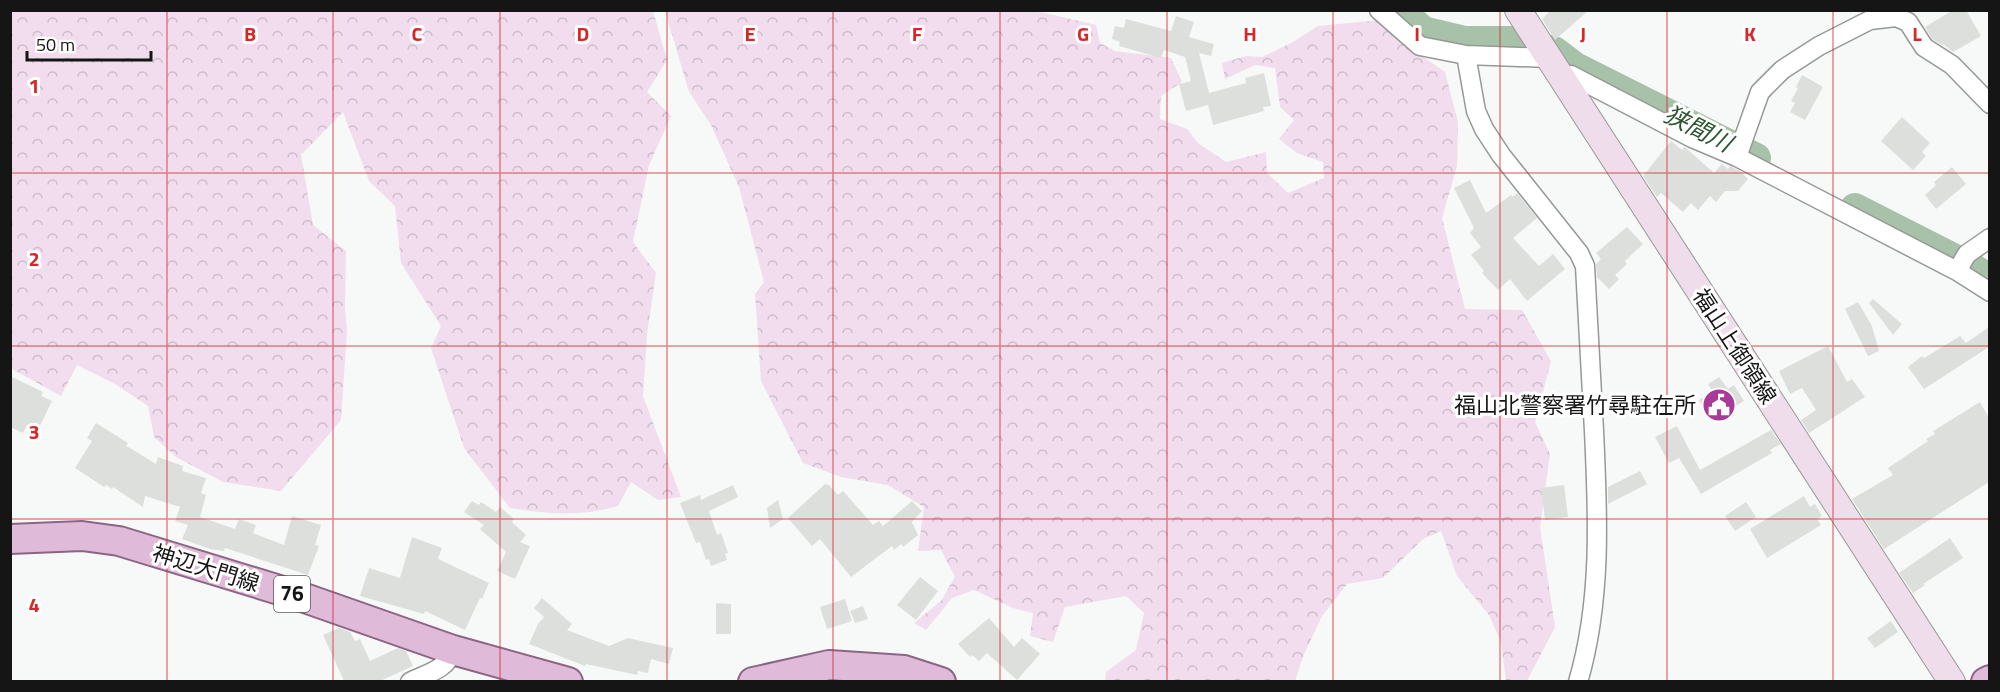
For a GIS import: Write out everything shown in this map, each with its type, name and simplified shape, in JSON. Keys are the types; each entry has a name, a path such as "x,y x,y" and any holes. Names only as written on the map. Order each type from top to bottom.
{"main road":[{"name":"福山上御領線","path":"1518,10 1952,681"},
{"name":"神辺大門線","path":"10,539 82,537 119,541 299,596 453,650 568,681"},
{"path":"753,681 829,665 904,670 941,681"}],"street":[{"path":"1379,10 1420,46 1466,55 1548,57 1571,75 1692,138 1740,148 1957,271 1989,292"},
{"path":"1740,148 1760,92 1782,70 1819,46 1870,20 1914,16 1924,46 1952,65 1989,104"},
{"path":"1466,55 1476,111 1484,129 1501,155 1580,253 1586,266 1597,484 1597,541 1594,598 1578,681"},
{"path":"1957,271 1967,254 1989,238"},
{"path":"410,681 442,667 451,658 453,650"}],"green space":[{"path":"11,10 653,11 667,60 647,92 671,116 649,165 633,242 656,273 647,334 643,396 681,497 658,500 631,482 618,506 591,512 538,512 510,508 464,448 431,348 441,326 401,263 395,206 369,181 343,112 301,155 313,225 346,251 347,331 341,420 281,491 223,482 176,457 154,437 148,406 115,384 77,365 61,396 12,369 11,371"},
{"path":"1015,10 1045,13 1096,25 1100,43 1115,51 1171,58 1182,82 1161,96 1160,119 1187,129 1198,143 1226,162 1266,152 1267,173 1288,193 1324,178 1323,162 1297,153 1279,139 1294,120 1280,107 1275,68 1255,65 1225,79 1222,63 1246,56 1262,57 1293,42 1318,26 1380,20 1413,50 1445,72 1458,122 1457,166 1442,218 1465,309 1522,310 1551,361 1535,422 1550,454 1540,527 1555,627 1527,681 1506,681 1501,642 1489,615 1457,576 1441,531 1423,539 1383,578 1347,584 1322,616 1304,654 1295,681 1105,681 1106,672 1136,650 1144,613 1126,596 1065,607 1053,642 1030,636 1033,613 1013,608 974,590 952,598 926,630 914,623 941,601 955,577 941,550 918,551 924,507 888,485 841,477 803,463 761,381 755,294 764,282 739,187 711,125 689,92 665,11"}],"building":[{"path":"1551,10 1589,10 1555,40 1542,19"},
{"path":"1953,10 1966,10 1981,36 1953,52 1932,39 1925,27"},
{"path":"1176,16 1194,22 1189,37 1214,44 1211,56 1199,53 1209,93 1246,83 1245,78 1264,73 1271,106 1263,107 1264,111 1213,125 1208,105 1186,111 1179,84 1191,81 1185,57 1164,50 1161,58 1119,46 1120,42 1112,39 1115,26 1124,28 1126,19 1171,31"},
{"path":"1802,75 1823,87 1805,120 1790,112 1795,103 1791,101"},
{"path":"1902,117 1930,143 1922,152 1926,156 1913,170 1881,141"},
{"path":"1671,141 1682,150 1686,148 1714,173 1722,164 1728,169 1730,166 1740,171 1748,179 1738,191 1725,191 1716,202 1710,196 1698,210 1691,203 1683,212 1661,193 1657,197 1643,176"},
{"path":"1952,167 1966,184 1936,209 1925,195 1936,185 1934,182"},
{"path":"1470,180 1486,213 1517,193 1537,218 1513,238 1539,266 1553,254 1565,269 1527,301 1510,279 1498,290 1482,273 1484,271 1471,255 1481,247 1470,233 1474,228 1454,188"},
{"path":"1627,227 1643,244 1625,261 1627,264 1615,275 1619,279 1609,289 1597,277 1596,264 1601,259 1596,253"},
{"path":"1873,299 1902,324 1893,335 1869,303"},
{"path":"1858,302 1872,326 1879,351 1868,356 1845,309"},
{"path":"1989,327 1989,347 1924,389 1908,367 1922,356 1924,358 1960,336 1966,343"},
{"path":"1828,346 1847,382 1852,379 1865,397 1809,433 1801,420 1816,410 1802,388 1790,394 1779,371"},
{"path":"10,376 43,392 41,396 52,401 38,430 27,425 23,433 10,427"},
{"name":"福山北警察署竹尋駐在所","path":"1719,377 1728,389 1734,385 1744,401 1729,410 1732,415 1721,421 1718,417 1712,421 1699,400 1713,392 1708,384"},
{"path":"1980,402 1989,418 1989,482 1884,549 1852,499 1893,475 1888,468 1928,441 1926,439 1935,434 1933,431"},
{"path":"96,423 128,443 126,446 156,464 158,457 183,466 182,471 206,478 201,493 206,495 200,517 235,529 239,519 256,525 253,533 284,545 292,516 321,525 315,545 319,546 308,575 225,548 224,551 210,549 182,539 188,525 175,521 180,507 145,496 143,507 113,487 112,489 106,485 104,487 75,468 92,441 87,438"},
{"path":"1677,426 1700,470 1771,430 1781,444 1770,450 1772,453 1701,494 1679,458 1669,463 1655,437"},
{"path":"1640,471 1647,484 1608,504 1608,487"},
{"path":"825,484 829,485 838,495 843,491 873,525 879,521 883,526 912,501 922,511 912,522 918,535 903,547 901,544 894,550 892,546 851,577 820,539 812,546 788,518"},
{"path":"733,485 738,497 709,511 717,535 721,533 728,553 725,554 727,560 711,566 709,559 706,560 700,542 696,543 680,503 700,495 701,500"},
{"path":"1564,485 1568,517 1545,520 1541,488"},
{"path":"1804,496 1810,507 1815,504 1822,516 1817,519 1821,525 1767,558 1750,529"},
{"path":"778,500 783,519 770,528 767,508"},
{"path":"472,501 479,505 481,502 496,512 500,507 514,519 512,522 526,535 520,542 530,546 515,579 497,571 506,552 480,529 484,525 464,512"},
{"path":"1746,502 1756,517 1735,531 1725,516"},
{"path":"412,537 442,548 438,559 489,583 465,630 425,611 424,614 360,596 369,568 400,578"},
{"path":"1950,538 1963,558 1913,593 1899,573"},
{"path":"920,577 938,591 916,620 897,605"},
{"path":"542,598 572,624 567,630 609,646 628,638 673,648 669,664 651,659 648,673 638,671 637,675 586,664 585,666 529,644 538,624 544,617 534,608"},
{"path":"845,599 852,621 827,629 820,607"},
{"path":"716,603 731,604 731,634 716,634"},
{"path":"863,606 868,619 855,623 850,611"},
{"path":"989,618 1014,647 1022,638 1040,654 1017,680 987,653 979,661 972,655 970,657 958,644"},
{"path":"1891,621 1898,632 1875,648 1867,638"},
{"path":"339,628 350,632 355,641 360,639 370,661 398,648 406,651 413,666 380,681 344,681 323,635"}],"waterway":[{"name":"狭間川","path":"1400,10 1423,31 1465,41 1511,41 1554,51 1575,67 1756,158"},
{"name":"狭間川","path":"1855,208 1971,267 1990,280"}],"place":[{"name":"福山北警察署竹尋駐在所","path":"1719,405"}]}
